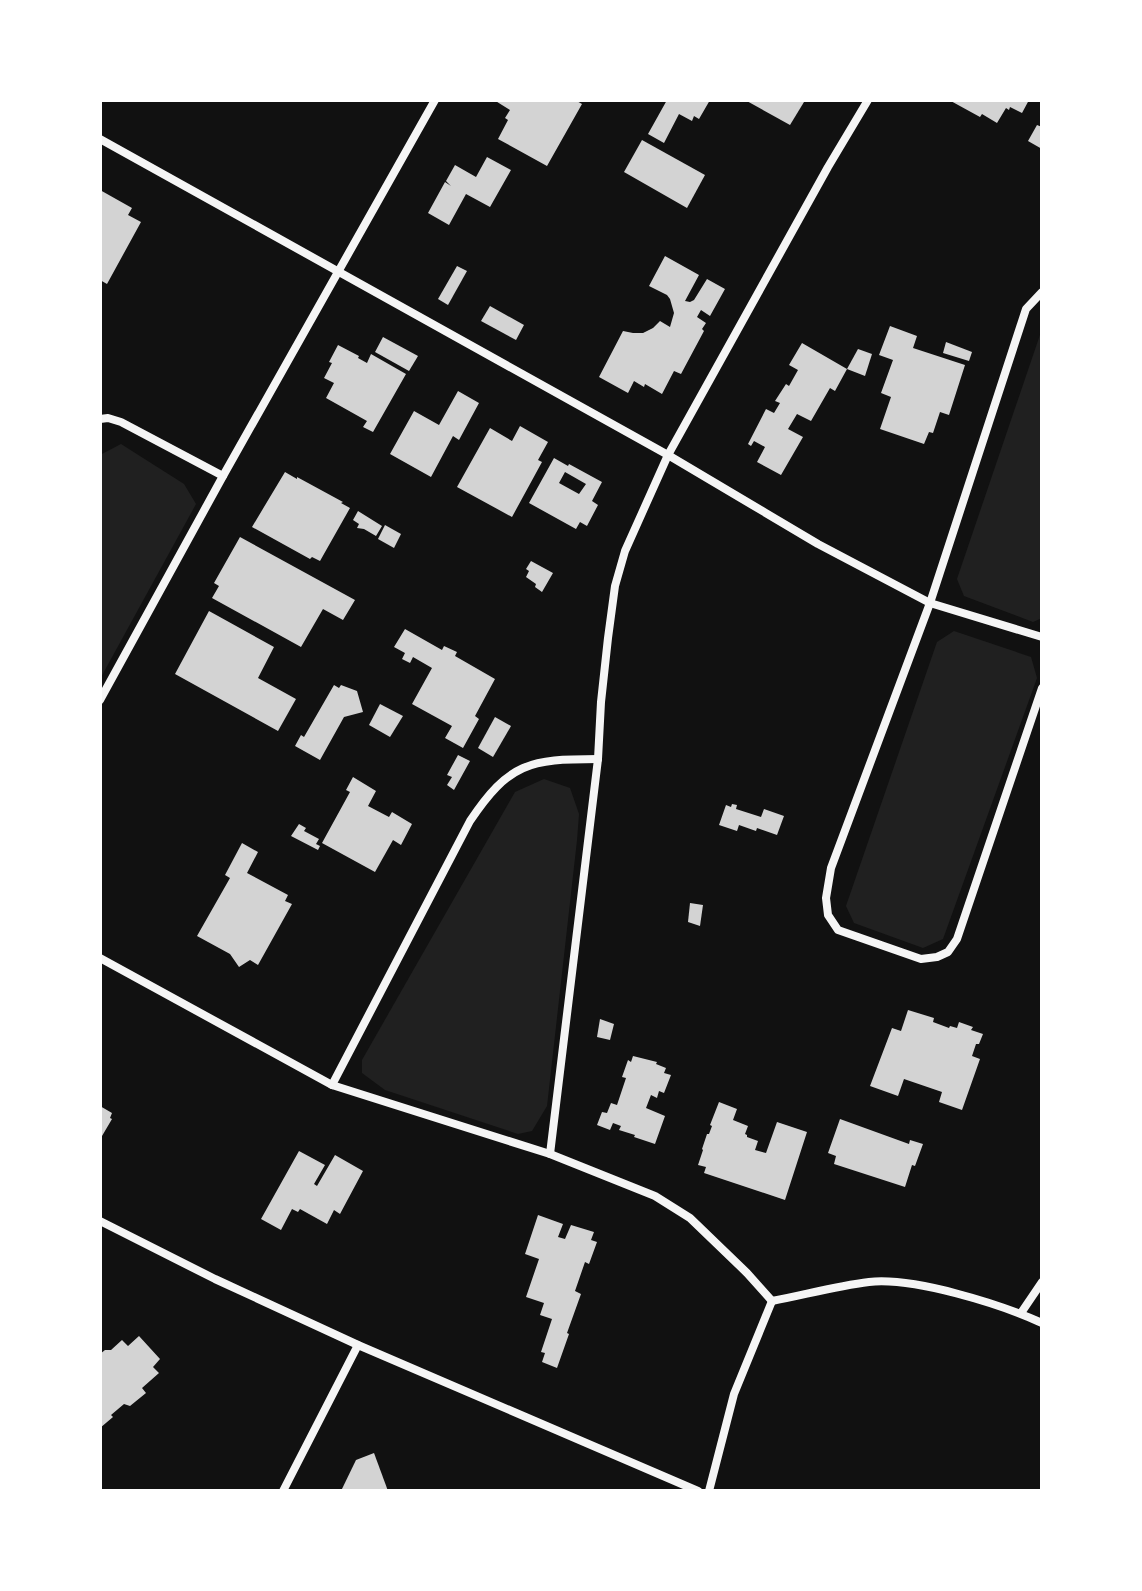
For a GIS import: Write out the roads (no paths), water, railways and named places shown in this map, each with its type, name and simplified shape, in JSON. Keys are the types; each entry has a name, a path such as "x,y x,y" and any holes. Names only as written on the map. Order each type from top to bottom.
{"street":[{"path":"100,700 435,100"},
{"path":"550,1154 598,759 601,702 615,586 625,551 668,455 868,100"},
{"path":"100,139 668,455 818,544 930,603 1042,637"},
{"path":"1042,292 1026,309 930,603 831,868 826,898 828,915 838,930 921,959 948,952 957,939 1042,688"},
{"path":"100,419 121,422 223,476"},
{"path":"332,1085 470,821 487,796 503,778 524,766 568,759 598,759"},
{"path":"100,958 332,1085 550,1154 655,1196 690,1218 772,1301"},
{"path":"100,1221 215,1279 358,1345 698,1491"},
{"path":"772,1301 870,1282 915,1284 1021,1313 1042,1323"},
{"path":"1021,1313 1042,1282"},
{"path":"709,1491 734,1394 772,1301"},
{"path":"283,1491 358,1345"}]}
